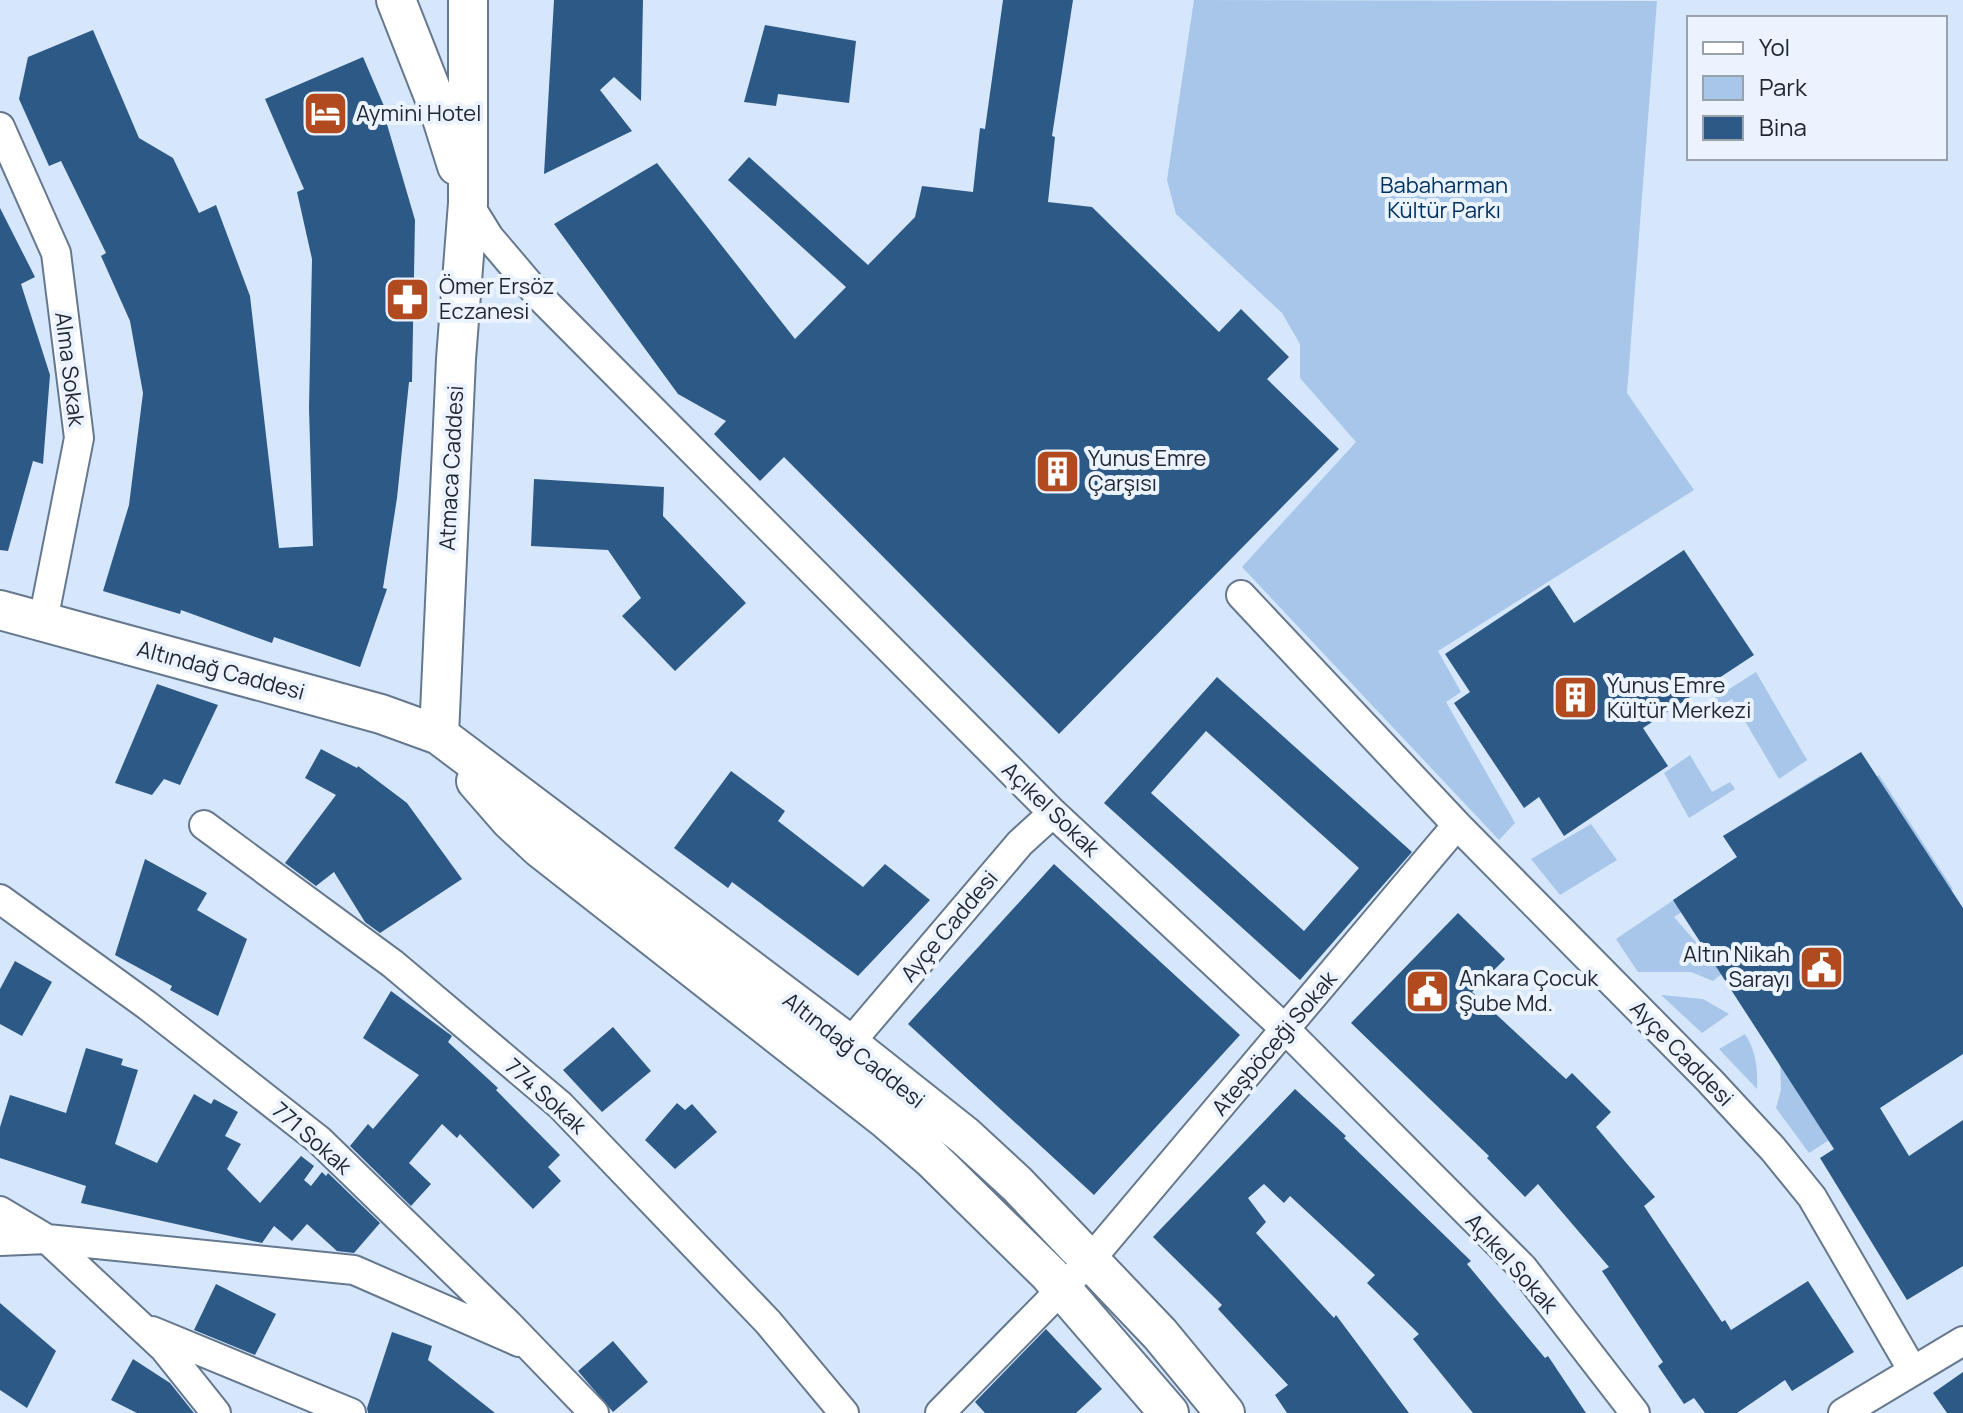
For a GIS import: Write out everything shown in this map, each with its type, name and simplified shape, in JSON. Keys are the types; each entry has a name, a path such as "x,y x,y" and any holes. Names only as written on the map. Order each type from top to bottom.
{"main road":[{"name":"Atmaca Caddesi","path":"396,0 440,112 468,203"},
{"name":"Atmaca Caddesi","path":"439,735 456,359 468,203 468,0"},
{"name":"Altındağ Caddesi","path":"0,610 381,714 439,735 849,1044 965,1136 1160,1334 1225,1413"},
{"name":"Altındağ Caddesi","path":"439,735 488,797 520,830 898,1129 970,1196 1062,1290 1169,1413"}],"street":[{"name":"Alma Sokak","path":"0,127 56,253 79,438 43,621"},
{"name":"Açıkel Sokak","path":"468,203 489,237 540,297 1053,813 1285,1029 1523,1268 1635,1413"},
{"name":"Ayçe Caddesi","path":"1241,595 1457,825 1773,1149 1812,1197 1913,1371"},
{"name":"Ayçe Caddesi","path":"849,1044 1020,843 1053,813"},
{"name":"774 Sokak","path":"204,825 393,964 560,1105 768,1322 844,1413"},
{"name":"Ateşböceği Sokak","path":"940,1413 1090,1260 1457,825"},
{"name":"771 Sokak","path":"0,899 148,1006 319,1140 532,1348 594,1413"},
{"path":"0,1211 47,1239 142,1327 164,1348 216,1413"},
{"path":"0,1241 47,1239 354,1270 532,1348"},
{"path":"142,1327 351,1413"},
{"path":"1843,1413 1963,1341"}],"green space":[{"name":"Babaharman Kültür Parkı","path":"1194,0 1657,1 1627,393 1694,490 1438,651 1461,692 1446,702 1515,823 1499,840 1242,567 1356,442 1300,378 1300,344 1282,313 1176,214 1167,180"},
{"path":"1756,672 1807,760 1779,779 1732,699 1711,711 1707,703"},
{"path":"1690,755 1712,792 1730,782 1735,789 1689,818 1664,773"},
{"path":"1821,775 1838,803 1879,775 1953,889 1924,906 1963,1054 1809,1153 1776,1108 1781,1090 1780,1057 1794,841 1674,917 1723,973 1713,981 1691,972 1638,972 1616,939 1737,857 1723,836"},
{"path":"1591,824 1617,860 1560,895 1531,859"},
{"path":"1661,995 1703,999 1729,1014 1702,1033"},
{"path":"1745,1034 1756,1060 1757,1089 1719,1049"}],"building":[{"path":"554,0 643,0 641,101 614,77 600,90 632,131 544,174"},
{"name":"Yunus Emre Çarşısı","path":"1003,0 1073,0 1052,136 1055,137 1048,202 1092,207 1219,332 1241,309 1289,357 1267,379 1339,449 1059,734 784,457 760,481 714,434 726,421 678,394 554,224 657,163 795,339 846,287 728,180 749,157 868,265 915,217 922,186 973,192 980,128 985,129"},
{"path":"765,25 856,41 849,103 778,94 776,106 744,102"},
{"path":"93,30 139,138 173,158 199,213 216,205 250,296 279,548 313,546 309,408 312,259 297,192 304,189 265,99 363,57 387,113 384,114 415,220 412,382 409,382 397,498 383,588 387,589 360,667 274,637 272,643 181,610 180,614 103,591 129,505 143,393 130,321 101,256 106,253 61,161 49,166 19,99 28,57"},
{"path":"0,208 35,277 21,284 50,375 43,464 33,461 8,551 0,550"},
{"path":"534,479 664,487 663,516 746,603 675,671 622,616 641,598 608,550 531,546"},
{"name":"Yunus Emre Kültür Merkezi","path":"1684,550 1754,655 1643,728 1668,766 1564,836 1539,797 1524,808 1454,703 1470,692 1445,654 1549,585 1574,623"},
{"path":"1217,677 1412,852 1300,980 1104,803","holes":["1206,731 1359,868 1304,931 1151,793"]},
{"path":"157,684 218,705 180,785 164,779 152,795 115,783"},
{"path":"321,749 358,766 407,803 462,879 380,933 365,922 334,872 316,886 285,863 336,795 305,778"},
{"path":"1861,752 1963,908 1963,1054 1880,1108 1909,1156 1963,1120 1963,1266 1907,1300 1820,1158 1834,1149 1673,900 1737,857 1723,836"},
{"path":"731,771 785,811 778,821 863,887 885,864 930,900 858,976 732,882 728,888 674,848"},
{"path":"145,859 207,893 197,910 247,939 218,1016 115,955"},
{"path":"1054,864 1240,1035 1094,1195 908,1024"},
{"path":"1458,913 1505,959 1472,992 1566,1079 1572,1073 1611,1112 1596,1127 1655,1197 1644,1206 1722,1322 1725,1320 1731,1330 1808,1281 1854,1352 1792,1391 1785,1380 1737,1413 1705,1413 1694,1398 1684,1404 1658,1366 1663,1362 1602,1271 1609,1267 1538,1184 1525,1197 1487,1158 1489,1156 1351,1023"},
{"path":"15,961 52,982 22,1036 0,1024 0,989"},
{"path":"391,991 452,1036 448,1042 498,1088 496,1090 560,1155 548,1167 561,1181 533,1209 460,1134 457,1138 442,1124 409,1163 431,1184 411,1206 350,1146 368,1124 373,1129 419,1075 363,1038"},
{"path":"613,1027 651,1071 602,1112 563,1070"},
{"path":"86,1048 123,1059 121,1065 138,1070 115,1144 157,1163 194,1094 211,1104 214,1099 238,1112 225,1136 241,1144 227,1169 260,1203 301,1156 314,1166 304,1180 311,1186 322,1172 326,1176 328,1173 380,1223 354,1253 337,1251 307,1224 292,1241 274,1226 262,1243 81,1203 86,1186 0,1158 0,1127 10,1095 66,1113"},
{"path":"1295,1089 1471,1261 1467,1264 1545,1358 1548,1356 1586,1413 1473,1413 1413,1339 1419,1334 1367,1283 1375,1275 1290,1196 1284,1203 1264,1184 1248,1198 1266,1222 1256,1233 1334,1318 1336,1315 1409,1413 1287,1413 1275,1395 1288,1385 1218,1309 1222,1305 1153,1237"},
{"path":"677,1103 685,1110 692,1104 717,1132 675,1169 645,1140"},
{"path":"216,1284 276,1314 255,1355 194,1330"},
{"path":"0,1303 56,1351 27,1408 0,1390"},
{"path":"1046,1329 1102,1389 1076,1413 985,1413 975,1402"},
{"path":"392,1332 432,1346 428,1360 495,1413 368,1413"},
{"path":"613,1341 648,1382 613,1412 578,1371"},
{"path":"133,1359 170,1383 194,1413 137,1413 111,1400"},
{"path":"1963,1372 1963,1413 1947,1413 1933,1393"}],"place":[{"name":"Aymini Hotel","path":"325,113"},
{"name":"Ömer Ersöz Eczanesi","path":"408,299"},
{"name":"Yunus Emre Çarşısı","path":"1057,471"},
{"name":"Yunus Emre Kültür Merkezi","path":"1576,698"},
{"name":"Altın Nikah Sarayı","path":"1821,967"},
{"name":"Ankara Çocuk Şube Md.","path":"1428,991"}]}
